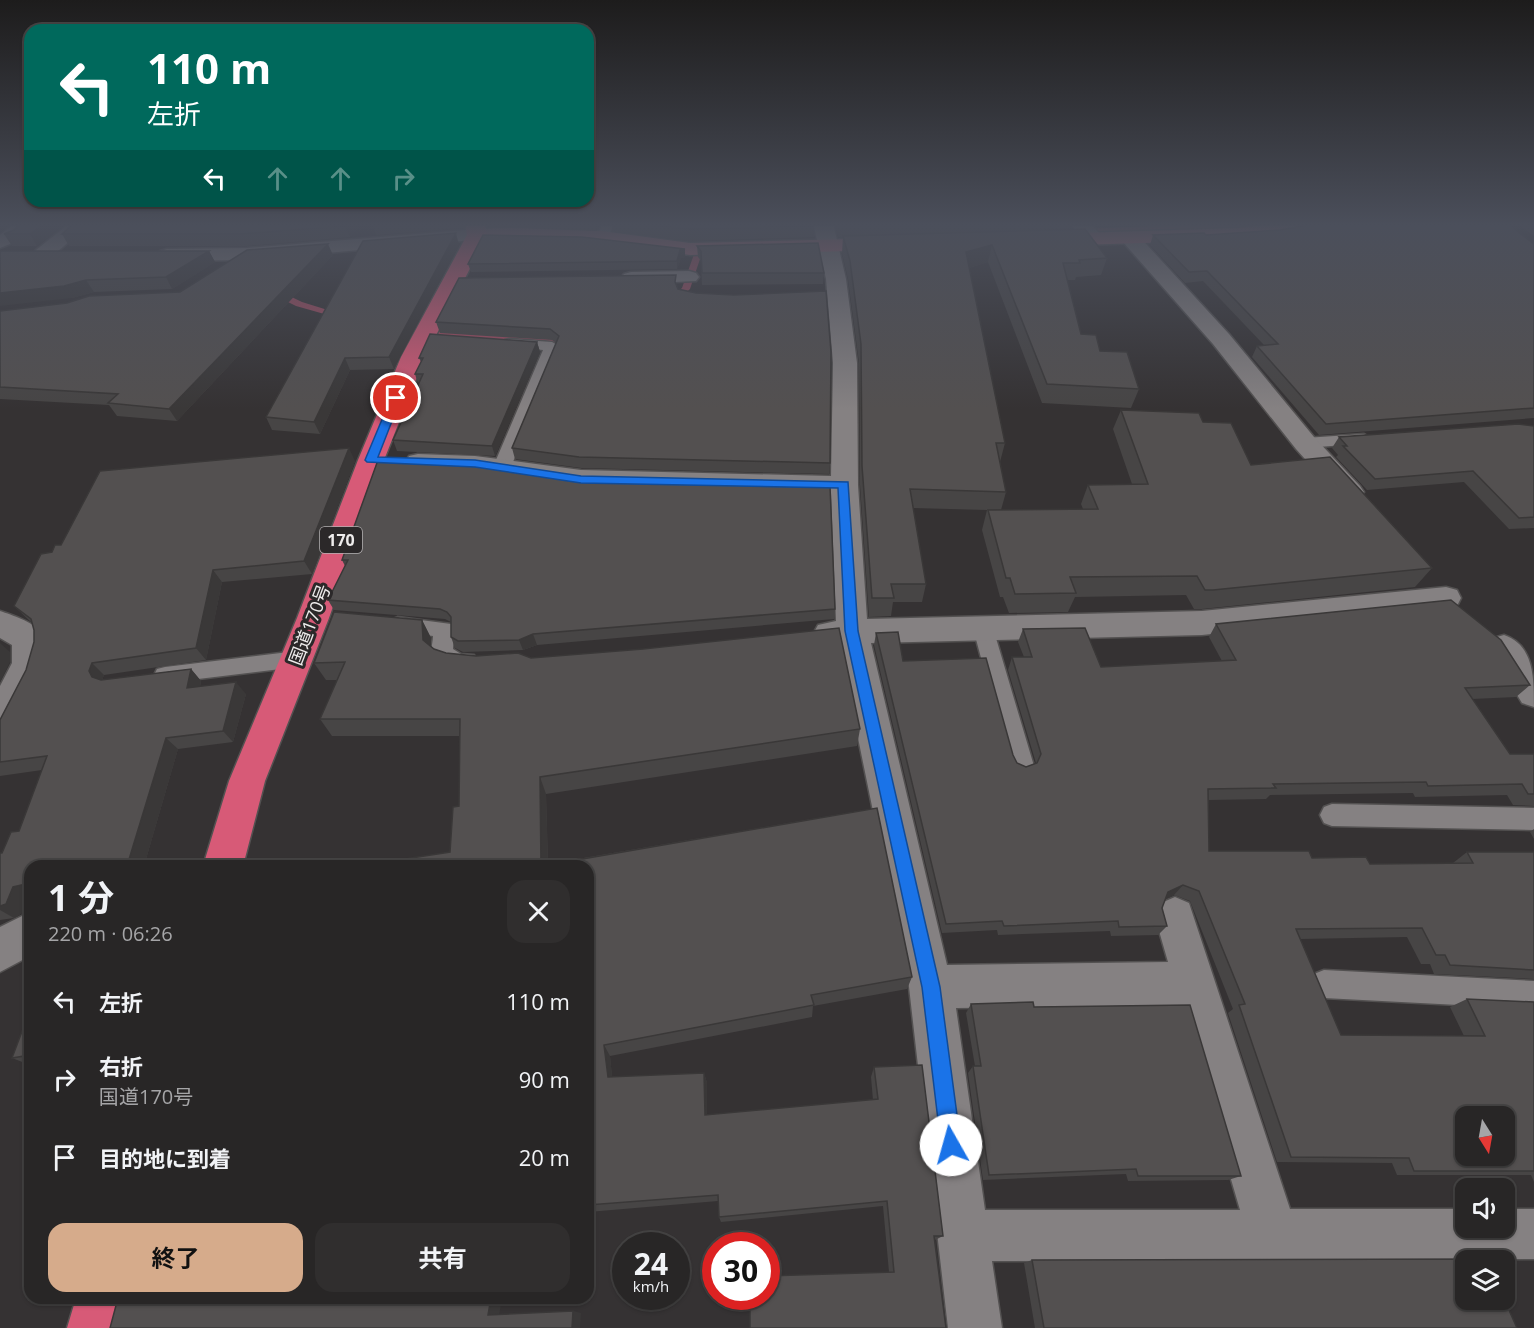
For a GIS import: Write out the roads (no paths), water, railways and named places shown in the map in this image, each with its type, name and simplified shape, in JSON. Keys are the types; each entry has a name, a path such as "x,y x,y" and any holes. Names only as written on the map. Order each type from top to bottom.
{"highway":[{"name":"国道170号","path":"225,860 247,781 297,658 325,619 371,460 429,338 462,285"},
{"path":"94,1328 100,1304"}],"street":[{"path":"825,285 825,292 845,363 844,485 852,631 931,987 975,1328"},
{"path":"1172,285 1221,339 1305,443 1368,512"},
{"path":"371,460 475,464 581,479 844,485"},
{"path":"795,637 852,631 1202,623 1463,611 1534,644"},
{"path":"1463,611 1534,693"},
{"path":"0,623 28,639 28,663 0,722"},
{"path":"1175,917 1274,1235"},
{"path":"0,951 24,936"},
{"path":"931,987 1195,983"},
{"path":"963,1236 1534,1234"}],"lane":[{"path":"494,342 552,346 502,468"},
{"path":"1305,443 1377,438"},
{"path":"373,623 444,630 442,653 459,662 481,661"},
{"path":"983,628 1022,765"},
{"path":"148,678 297,658"},
{"path":"1332,815 1534,819"},
{"path":"1324,984 1534,995"}],"waterway":[{"path":"672,301 687,285"},
{"path":"275,292 299,304 342,316"},
{"path":"440,334 536,340 567,339"}]}
